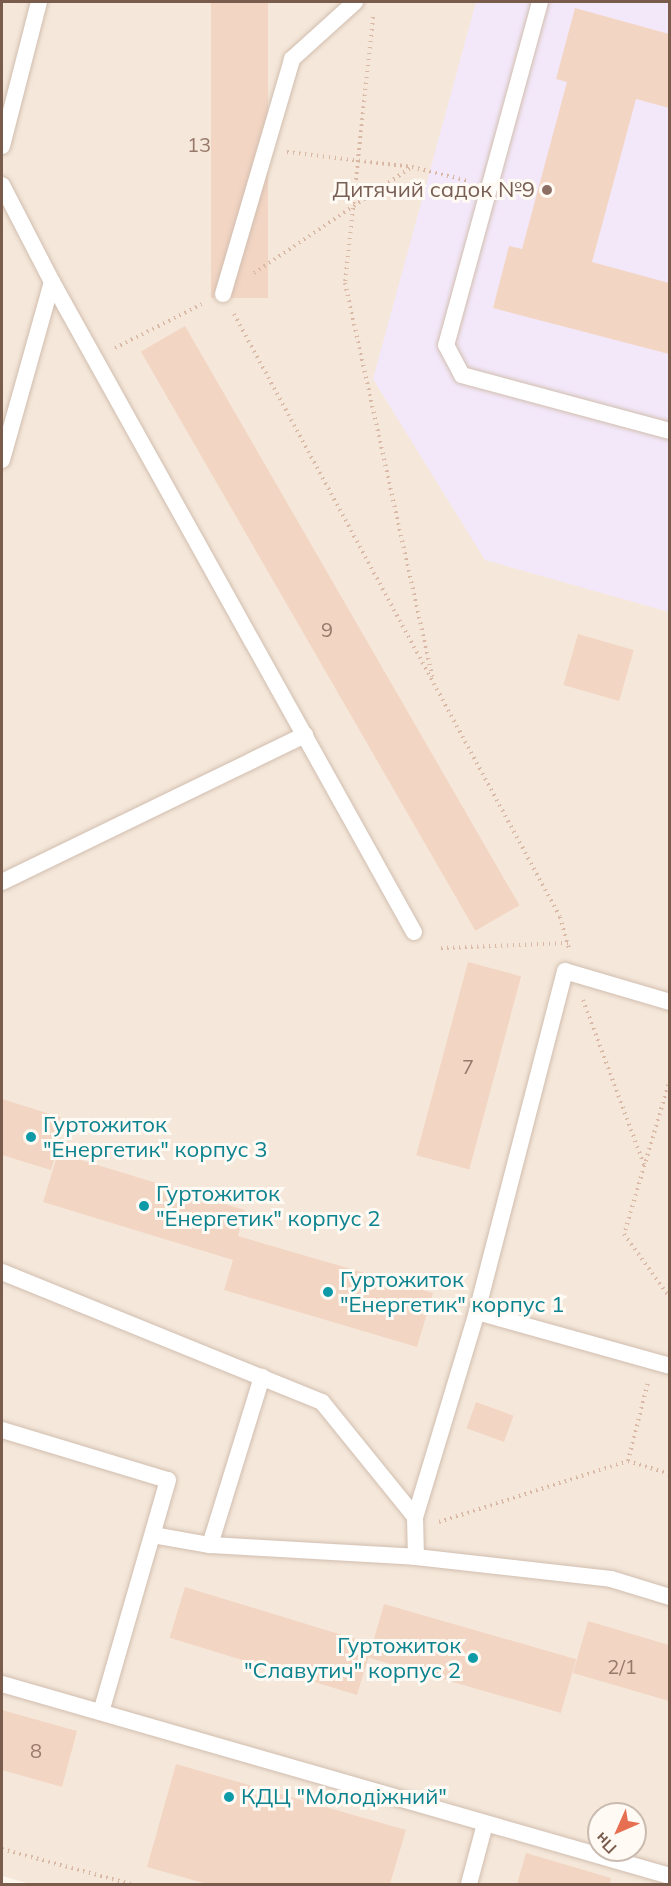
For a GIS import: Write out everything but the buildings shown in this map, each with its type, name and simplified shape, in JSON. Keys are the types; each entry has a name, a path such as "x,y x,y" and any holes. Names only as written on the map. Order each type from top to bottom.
{"lane":[{"path":"2,146 39,2"},
{"path":"223,294 292,59 355,2"},
{"path":"540,2 446,345 462,375 669,431"},
{"path":"2,185 52,282 414,932"},
{"path":"2,460 52,282"},
{"path":"2,882 305,735"},
{"path":"416,1557 415,1523 477,1312 565,971 669,1002"},
{"path":"2,1272 322,1402 415,1523"},
{"path":"477,1312 661,1364"},
{"path":"210,1545 262,1377"},
{"path":"2,1430 168,1479 101,1712"},
{"path":"153,1535 210,1545 416,1557 611,1579 669,1597"},
{"path":"2,1684 669,1876"},
{"path":"469,1884 485,1824"}],"path":[{"path":"373,13 345,283 434,683"},
{"path":"265,150 412,167 489,186"},
{"path":"95,358 223,294 412,167"},
{"path":"223,294 560,917 574,974 644,1165"},
{"path":"441,948 567,943"},
{"path":"669,1078 624,1234 669,1298"},
{"path":"628,1461 661,1364"},
{"path":"415,1523 628,1461 669,1474"},
{"path":"2,1849 131,1884"}],"shaded area":[{"path":"2,2 669,2 669,1884 30,1884 2,1876"},
{"name":"Дитячий садок №9","path":"476,2 669,2 669,612 485,560 373,379"}],"place":[{"name":"Дитячий садок №9","path":"547,190"},
{"name":"Гуртожиток \"Енергетик\" корпус 3","path":"31,1137"},
{"name":"Гуртожиток \"Енергетик\" корпус 2","path":"144,1206"},
{"name":"Гуртожиток \"Енергетик\" корпус 1","path":"328,1292"},
{"name":"Гуртожиток \"Славутич\" корпус 2","path":"473,1658"},
{"name":"КДЦ \"Молодіжний\"","path":"229,1797"}]}
